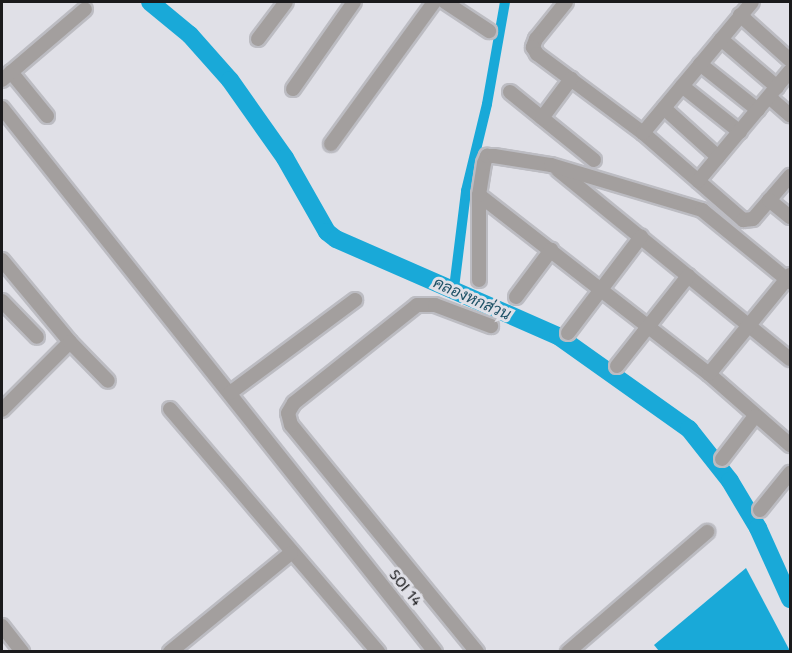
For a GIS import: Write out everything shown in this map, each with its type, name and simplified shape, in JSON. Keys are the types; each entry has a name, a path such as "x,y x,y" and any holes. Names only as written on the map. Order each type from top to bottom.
{"street":[{"path":"258,39 286,2"},
{"path":"293,89 354,2"},
{"path":"331,144 434,2"},
{"path":"445,2 462,6 489,31"},
{"path":"566,2 533,47 571,79 643,133 748,222 790,176"},
{"path":"643,133 752,2"},
{"path":"47,116 6,76 85,9"},
{"path":"740,15 790,60"},
{"path":"721,39 773,92 790,115"},
{"path":"700,64 758,110"},
{"path":"698,181 790,71"},
{"path":"542,118 571,79"},
{"path":"682,86 740,132"},
{"path":"510,92 594,159"},
{"name":"SOI 14","path":"2,108 435,651"},
{"path":"664,108 718,157"},
{"path":"479,280 479,195 487,156 551,165 702,210 789,278 748,324 709,374"},
{"path":"551,165 790,359"},
{"path":"479,195 709,374 790,445"},
{"path":"768,200 790,217"},
{"path":"568,333 641,237"},
{"path":"516,297 551,250"},
{"path":"2,260 70,342 108,381"},
{"path":"617,366 688,276"},
{"path":"230,393 355,300"},
{"path":"2,301 37,337"},
{"path":"477,651 291,425 288,413 294,403 417,305 435,305 490,326"},
{"path":"2,410 70,342"},
{"path":"170,409 291,553 378,651"},
{"path":"722,459 755,416"},
{"path":"760,510 790,473"},
{"path":"568,651 707,532"},
{"path":"170,651 291,553"},
{"path":"2,626 22,651"}],"water":[{"path":"746,568 790,651 659,651 654,645"}],"waterway":[{"name":"คลองหกส่วน","path":"150,2 190,35 230,80 285,158 327,232 336,239 558,336 689,429 730,481 758,528 790,599"},
{"path":"454,288 466,191 487,104 505,2"}]}
